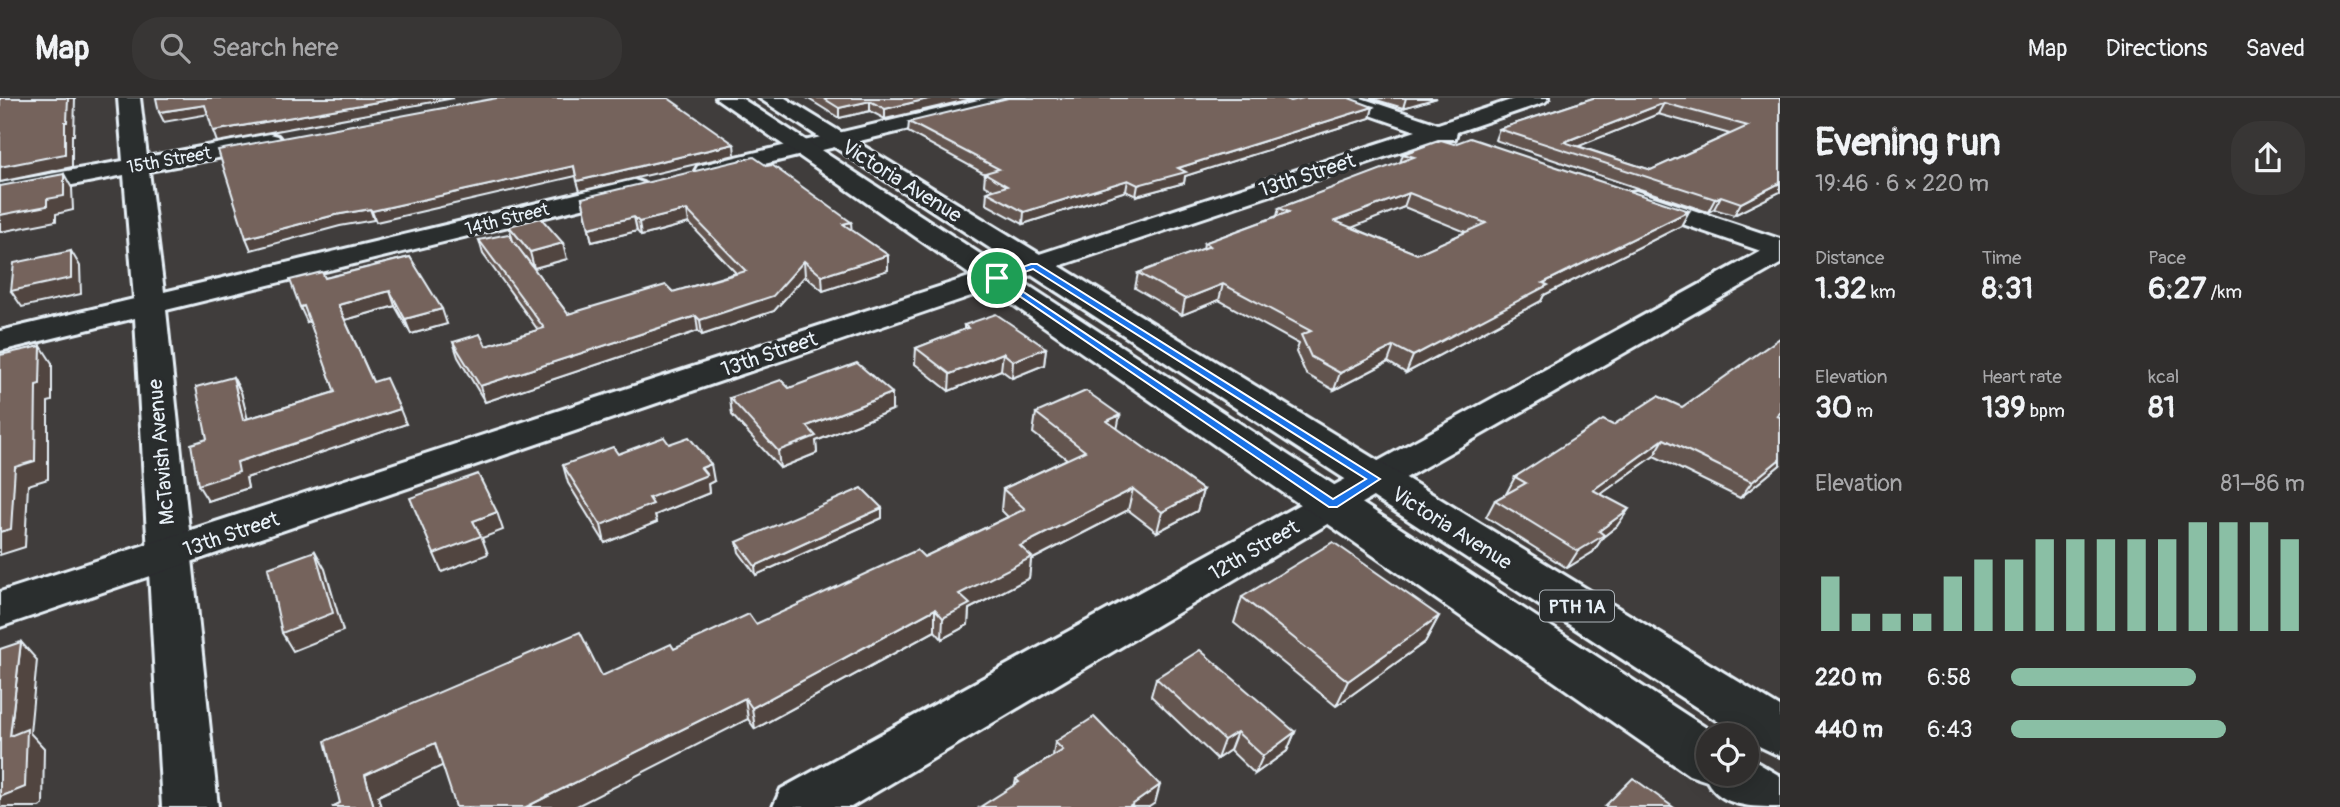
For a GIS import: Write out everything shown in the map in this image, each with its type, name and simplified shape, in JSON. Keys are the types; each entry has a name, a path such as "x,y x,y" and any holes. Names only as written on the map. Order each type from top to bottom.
{"street":[{"name":"McTavish Avenue","path":"129,98 150,305 190,807"},
{"name":"Victoria Avenue","path":"727,98 821,144 1034,265 1780,734"},
{"name":"Victoria Avenue","path":"770,98 821,144 997,278 1696,750"},
{"path":"685,176 1014,98"},
{"path":"1340,98 1476,145"},
{"name":"13th Street","path":"0,610 1538,98"},
{"name":"15th Street","path":"0,191 285,138"},
{"name":"14th Street","path":"0,341 659,183"},
{"path":"1616,192 1780,250"},
{"name":"12th Street","path":"801,807 1780,250"},
{"path":"1749,786 1780,806"}],"building":[{"path":"0,98 68,98 65,154 0,167"},
{"path":"156,98 400,98 213,131 205,105 159,112"},
{"path":"497,98 668,98 734,144 577,181 574,166 372,211 370,209 335,215 246,238 218,150"},
{"path":"823,98 932,98 885,109 870,101 839,108"},
{"path":"1008,98 1282,98 1291,101 1304,98 1349,98 1373,107 1178,168 1186,172 1138,185 1128,180 1024,212 987,192 1007,186 985,173 999,169 909,122"},
{"path":"1593,98 1780,98 1780,183 1741,203 1721,196 1715,199 1499,129","holes":["1664,103 1748,126 1651,170 1564,142"]},
{"path":"1470,138 1689,211 1543,283 1548,285 1413,356 1394,346 1340,373 1311,357 1301,335 1311,331 1223,284 1185,299 1138,273 1210,246 1204,243 1289,212 1279,208 1414,157 1403,154 1441,140 1454,144","holes":["1409,193 1486,223 1417,254 1335,221"]},
{"path":"754,157 767,166 772,165 851,222 843,224 888,255 822,276 804,261 773,296 700,320 696,316 480,386 453,342 480,334 486,346 544,328 479,240 508,234 568,314 666,285 673,292 746,271 687,210 639,222 634,217 589,228 582,198"},
{"path":"64,174 64,196 47,199 47,206 0,215 0,186"},
{"path":"541,218 563,243 530,252 509,226"},
{"path":"71,251 71,278 11,291 14,263"},
{"path":"410,257 442,309 405,319 390,291 338,305 373,382 386,378 400,409 237,462 239,472 198,485 191,444 207,439 196,387 233,377 243,420 335,392 304,306 300,307 290,280 322,272 325,278"},
{"path":"996,314 1046,348 1013,361 1003,353 950,374 916,348 968,328 964,325"},
{"path":"1780,338 1780,413 1777,416 1780,417 1780,459 1752,482 1664,439 1593,490 1629,509 1599,531 1604,535 1578,551 1495,500 1526,483 1515,477 1603,420 1613,425 1658,396 1682,407"},
{"path":"41,346 40,384 36,385 35,461 15,467 11,529 0,532 0,355"},
{"path":"857,363 892,393 807,426 816,436 778,451 730,398 781,380 789,388"},
{"path":"1086,391 1120,415 1107,421 1203,490 1162,512 1133,489 1020,546 1032,557 959,594 970,604 943,618 935,609 752,708 745,698 526,807 456,807 435,743 365,775 374,807 332,807 340,803 325,741 580,632 602,676 671,644 674,649 749,614 756,624 917,550 924,557 1025,509 1003,489 1085,451 1036,413"},
{"path":"664,437 669,444 689,437 711,464 701,468 707,475 649,498 653,504 601,525 563,465 613,447 618,454"},
{"path":"478,474 497,512 473,521 481,536 434,554 410,498"},
{"path":"862,488 882,508 755,566 737,542"},
{"path":"1333,542 1439,616 1348,681 1242,597"},
{"path":"315,551 333,613 282,633 268,568"},
{"path":"21,642 10,736 27,729 25,787 0,797 0,649"},
{"path":"1200,650 1295,732 1263,756 1237,732 1224,740 1156,678"},
{"path":"1094,717 1160,785 1129,807 980,807 1019,782 1016,779 1063,750 1055,742"},
{"path":"1633,778 1673,807 1605,806"}],"route":[{"path":"1034,265 1374,479 1333,505 997,278 1034,265"}]}
